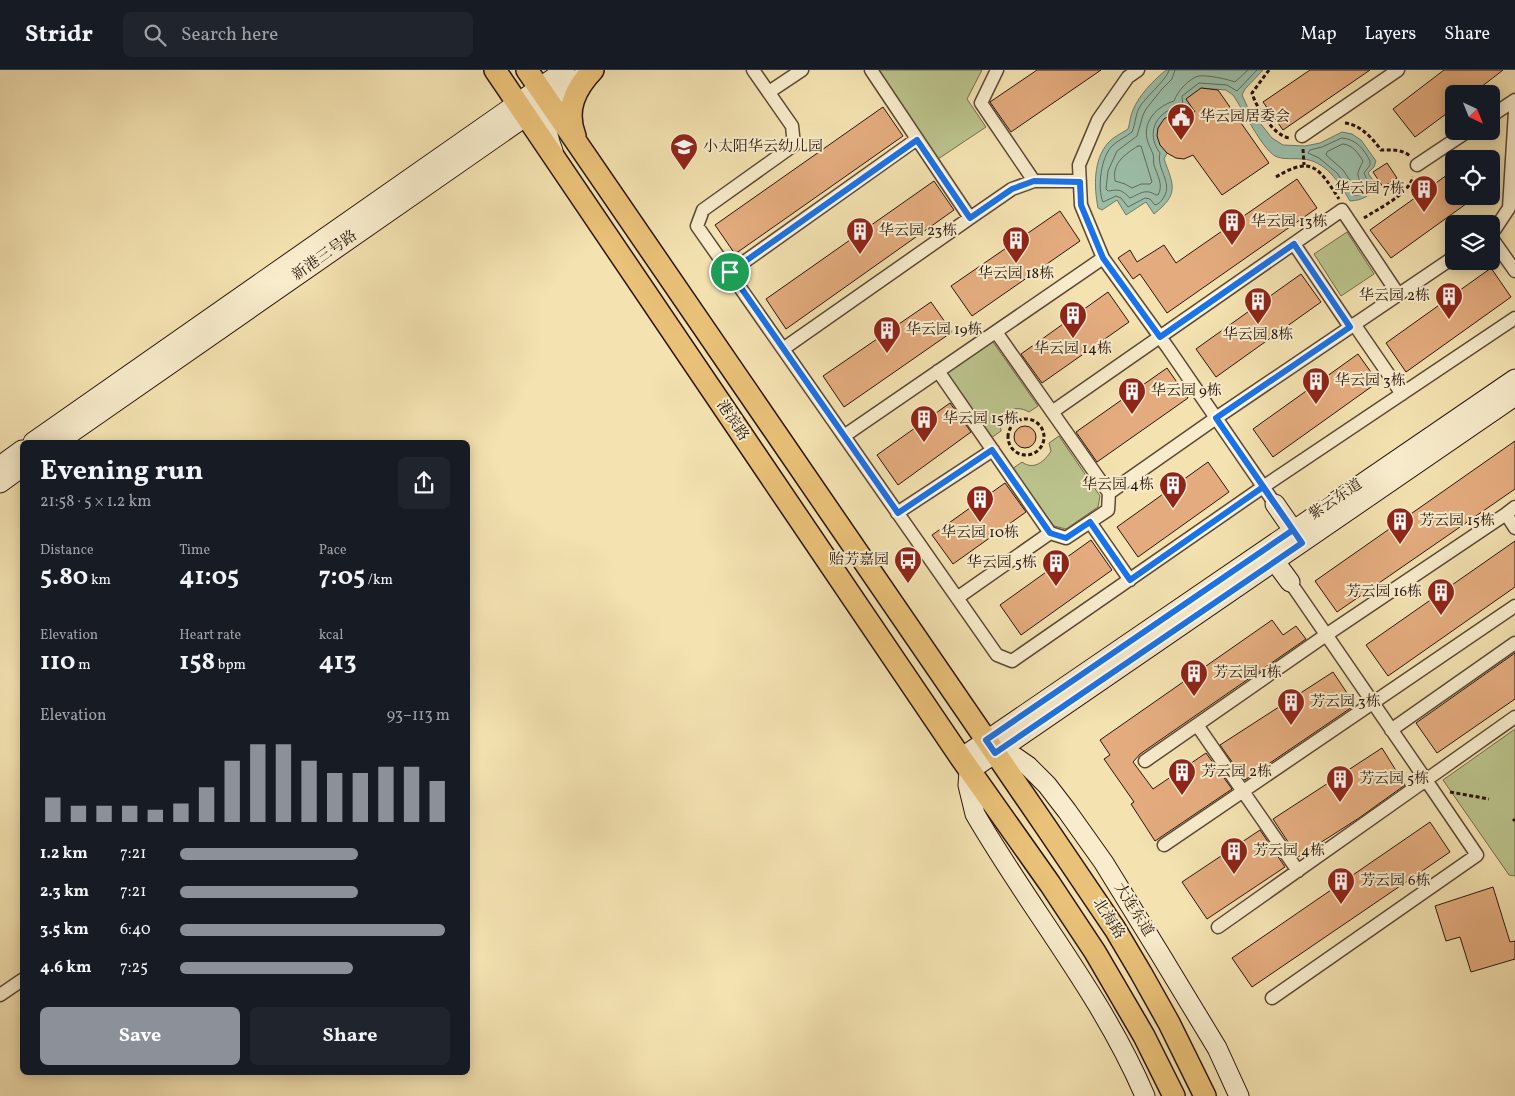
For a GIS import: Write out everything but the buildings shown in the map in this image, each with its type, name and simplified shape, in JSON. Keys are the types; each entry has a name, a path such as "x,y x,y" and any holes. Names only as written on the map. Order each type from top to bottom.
{"main road":[{"name":"港滨路","path":"495,70 965,765"},
{"name":"港滨路","path":"527,70 990,746"},
{"name":"新港三号路","path":"544,94 565,70"},
{"path":"556,160 547,133 544,94 570,70"},
{"name":"新港三号路","path":"36,440 544,94 593,70"},
{"path":"577,143 572,127 571,107 578,88 593,70"},
{"name":"新港三号路","path":"61,440 522,109"},
{"name":"紫云东道","path":"1298,536 1515,379"},
{"name":"紫云东道","path":"965,765 1298,536 1515,396"},
{"path":"0,466 20,451"},
{"path":"0,483 20,468"},
{"path":"1275,504 1298,536"},
{"path":"1270,555 1290,582"},
{"name":"北海路","path":"990,746 1115,929 1169,1023 1205,1096"},
{"name":"大连东道","path":"990,746 1015,757 1028,766 1047,785 1067,811 1104,864 1179,985 1217,1048 1239,1096"},
{"path":"965,765 975,814 1088,989 1145,1096"},
{"name":"北海路","path":"965,765 1050,884 1095,952 1144,1036 1174,1096"}],"street":[{"path":"753,70 792,126 794,145 703,210 697,226 997,655 1012,661 1263,487 1515,318"},
{"path":"769,92 802,70"},
{"path":"871,70 970,218"},
{"path":"997,70 981,103 1034,181"},
{"path":"1138,70 1128,77 1098,120 1079,165 1081,205 1103,258 1275,504"},
{"path":"1302,136 1398,70"},
{"path":"1500,110 1515,100"},
{"path":"1500,222 1509,208 1515,111"},
{"path":"730,272 917,140"},
{"path":"1417,166 1455,140"},
{"path":"783,349 1012,189 1034,181 1080,182"},
{"path":"1052,412 1342,210 1398,294"},
{"path":"1294,244 1402,394"},
{"path":"1500,250 1515,271"},
{"path":"844,436 1103,258"},
{"path":"1109,493 1445,262"},
{"path":"938,371 1050,533 1066,538 1108,510 1109,493 996,332"},
{"path":"898,513 992,450"},
{"path":"1145,761 1510,510 1515,528"},
{"path":"1090,522 1130,580"},
{"path":"956,598 1050,533"},
{"path":"1272,998 1477,855 1290,582"},
{"path":"1164,845 1515,606"},
{"path":"1391,730 1515,643"},
{"path":"1218,927 1515,717"},
{"path":"1197,725 1298,871"},
{"path":"0,995 20,981"},
{"path":"0,1003 20,988"}],"path":[{"path":"1269,70 1252,93 1254,100 1279,135 1287,139 1302,136"},
{"path":"1340,123 1351,124 1362,129 1381,150 1395,150 1408,153 1417,166 1411,183 1405,190 1352,225"},
{"path":"1276,177 1297,166 1304,165 1313,168 1324,176 1343,204 1342,210"},
{"path":"1024,419 1036,422 1043,431 1043,443 1036,452 1030,455 1018,454 1013,451 1007,440 1009,428 1018,420 1024,419"},
{"path":"1451,792 1489,799"}],"green space":[{"path":"879,70 982,70 967,99 986,127 938,159"},
{"path":"1347,232 1374,274 1341,296 1314,254"},
{"path":"993,342 1038,406 1029,412 1023,409 1008,411 1002,419 1001,431 991,438 946,374"},
{"path":"1059,436 1100,496 1098,507 1066,529 1054,526 1012,469 1022,462 1026,465 1039,464 1051,451 1049,443"},
{"path":"1515,729 1515,876 1509,875 1443,780"}],"water":[{"path":"1166,70 1263,70 1245,89 1242,95 1248,108 1272,138 1283,145 1305,146 1320,143 1342,132 1352,134 1361,140 1376,161 1374,167 1368,173 1377,186 1365,197 1350,201 1336,180 1318,163 1310,160 1275,156 1258,137 1233,95 1226,90 1201,88 1186,99 1192,108 1183,113 1167,117 1158,128 1167,153 1164,159 1172,183 1171,195 1168,201 1154,214 1146,202 1126,215 1117,200 1102,210 1098,208 1096,174 1103,150 1112,139 1128,129 1132,112 1139,99"}],"place":[{"name":"华云园居委会","path":"1181,141"},
{"name":"小太阳华云幼儿园","path":"684,171"},
{"name":"华云园 7栋","path":"1424,213"},
{"name":"华云园 13栋","path":"1232,246"},
{"name":"华云园 23栋","path":"860,255"},
{"name":"华云园 18栋","path":"1016,264"},
{"name":"华云园 2栋","path":"1449,320"},
{"name":"华云园 8栋","path":"1258,325"},
{"name":"华云园 14栋","path":"1073,339"},
{"name":"华云园 19栋","path":"887,354"},
{"name":"华云园 3栋","path":"1316,405"},
{"name":"华云园 9栋","path":"1132,415"},
{"name":"华云园 15栋","path":"924,443"},
{"name":"华云园 4栋","path":"1173,509"},
{"name":"华云园 10栋","path":"980,523"},
{"name":"芳云园 15栋","path":"1400,545"},
{"name":"贻芳嘉园","path":"908,584"},
{"name":"华云园 5栋","path":"1056,587"},
{"name":"芳云园 16栋","path":"1441,616"},
{"name":"芳云园 1栋","path":"1194,697"},
{"name":"芳云园 3栋","path":"1291,726"},
{"name":"芳云园 2栋","path":"1182,796"},
{"name":"芳云园 5栋","path":"1340,803"},
{"name":"芳云园 4栋","path":"1234,875"},
{"name":"芳云园 6栋","path":"1341,905"}],"route":[{"path":"917,140 970,218 1012,189 1034,181 1080,182 1081,205 1103,258 1160,337 1294,244 1350,327 1216,418 1302,543 995,753 986,740 1293,530 1263,487 1130,580 1090,522 1066,538 1050,533 992,450 898,513 730,272 917,140"}]}
